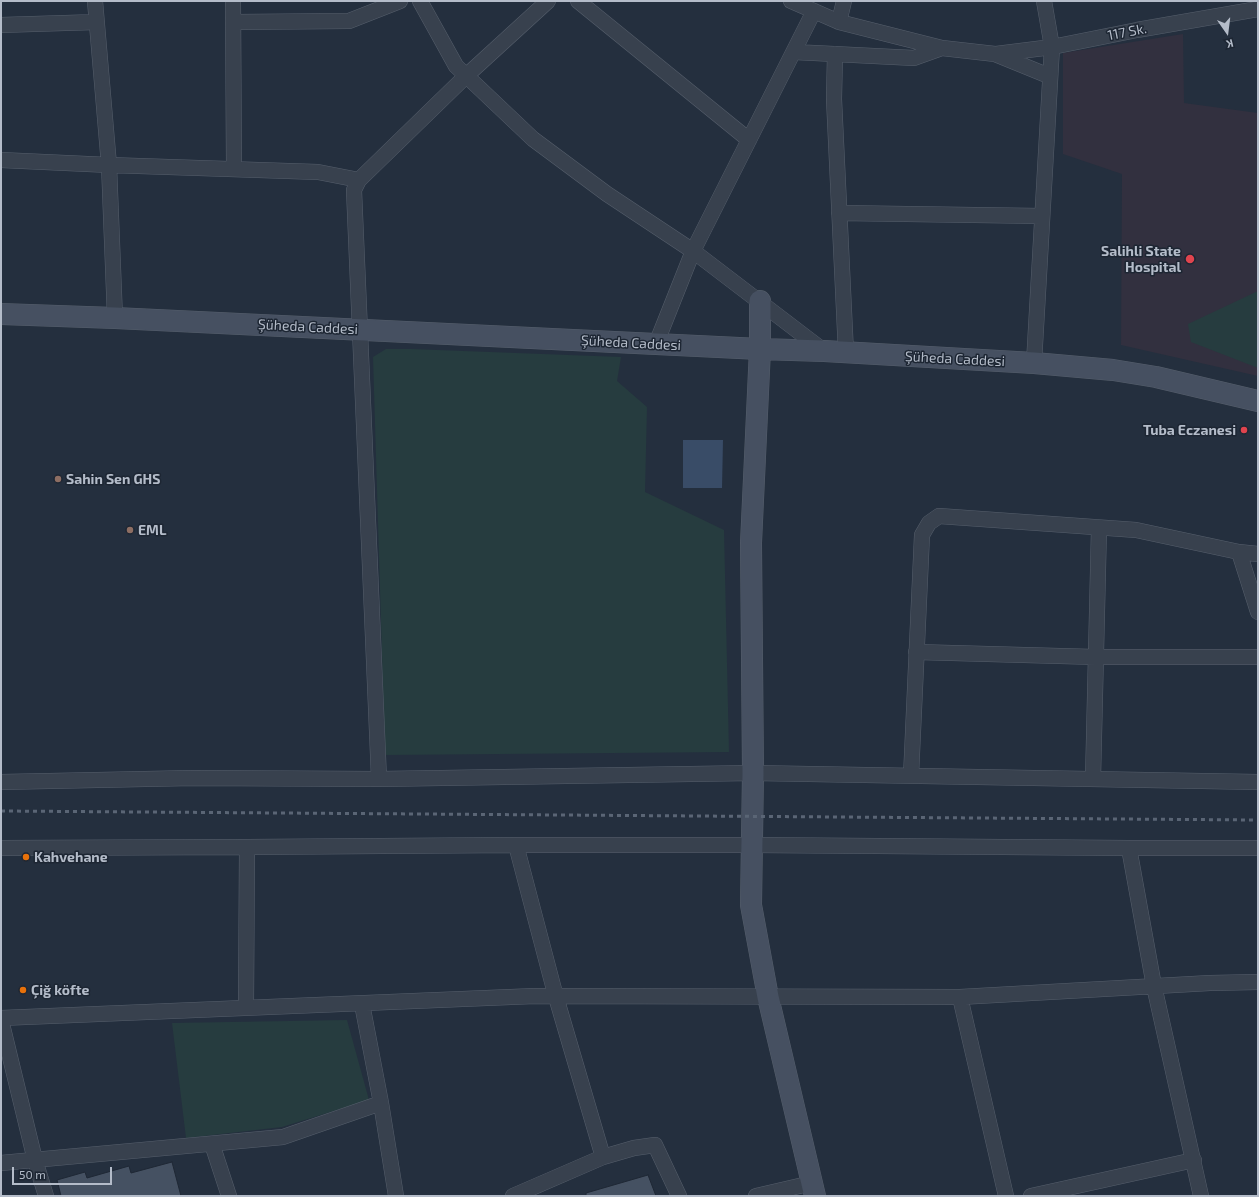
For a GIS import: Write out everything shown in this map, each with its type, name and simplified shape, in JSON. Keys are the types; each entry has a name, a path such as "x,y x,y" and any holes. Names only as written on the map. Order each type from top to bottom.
{"main road":[{"path":"760,301 760,349 751,543 753,773 751,905 768,997 813,1190"},
{"name":"Şüheda Caddesi","path":"1,314 824,351 1034,363 1113,370 1156,377 1258,401"}],"street":[{"path":"95,1 109,165 115,318"},
{"path":"234,1 234,169"},
{"path":"234,22 349,21 400,1"},
{"path":"420,1 456,66 533,140 607,194 693,251 824,351"},
{"path":"379,779 354,190 359,180 466,76 548,1"},
{"path":"578,1 749,140"},
{"path":"791,1 839,22 942,48 996,54 1050,76"},
{"path":"839,22 844,1"},
{"path":"1034,363 1052,47 1044,1"},
{"name":"117 Sk.","path":"996,54 1052,47 1136,30 1258,9"},
{"path":"656,344 693,251 814,11"},
{"path":"1,25 97,22"},
{"path":"794,52 914,58 942,48"},
{"path":"835,54 834,99 846,353"},
{"path":"1,160 318,172 359,180"},
{"path":"839,213 1042,216"},
{"path":"911,776 922,535 929,523 939,516 1136,530 1239,552 1258,554"},
{"path":"1093,779 1099,528"},
{"path":"1239,552 1258,612"},
{"path":"916,652 1096,657 1258,657"},
{"path":"1,782 193,778 379,779 753,773 1258,782"},
{"path":"516,845 556,997 603,1157"},
{"path":"1,848 516,845 1258,848"},
{"path":"246,1008 248,847"},
{"path":"1129,848 1154,986 1201,1196"},
{"path":"46,1196 35,1160 1,1019 534,996 960,997 1210,983 1258,982"},
{"path":"960,997 1006,1196"},
{"path":"362,1004 381,1103 396,1196"},
{"path":"1,1163 283,1137 381,1103"},
{"path":"212,1144 229,1196"},
{"path":"514,1196 603,1157 634,1148 655,1145 679,1196"},
{"path":"1031,1196 1194,1160"},
{"path":"756,1196 813,1190"}],"shaded area":[{"name":"Salihli State Hospital","path":"1183,34 1184,103 1258,113 1258,376 1121,345 1122,174 1063,154 1063,53"}],"green space":[{"path":"1258,291 1258,368 1191,342 1188,324"},
{"path":"386,349 621,357 617,381 647,407 645,492 724,530 729,752 385,755 373,357"},
{"path":"347,1020 369,1100 282,1127 186,1138 172,1023"}],"water":[{"path":"683,440 723,440 722,488 683,488"}],"building":[{"path":"172,1162 181,1196 61,1196 57,1180 85,1172 87,1178 129,1166 131,1173"},
{"path":"648,1175 656,1196 586,1196 586,1193"}],"railway":[{"path":"1,811 1258,820"}],"place":[{"name":"Salihli State Hospital","path":"1190,259"},
{"name":"Tuba Eczanesi","path":"1244,430"},
{"name":"Sahin Sen GHS","path":"58,479"},
{"name":"EML","path":"130,530"},
{"name":"Kahvehane","path":"26,857"},
{"name":"Çiğ köfte","path":"23,990"}]}
